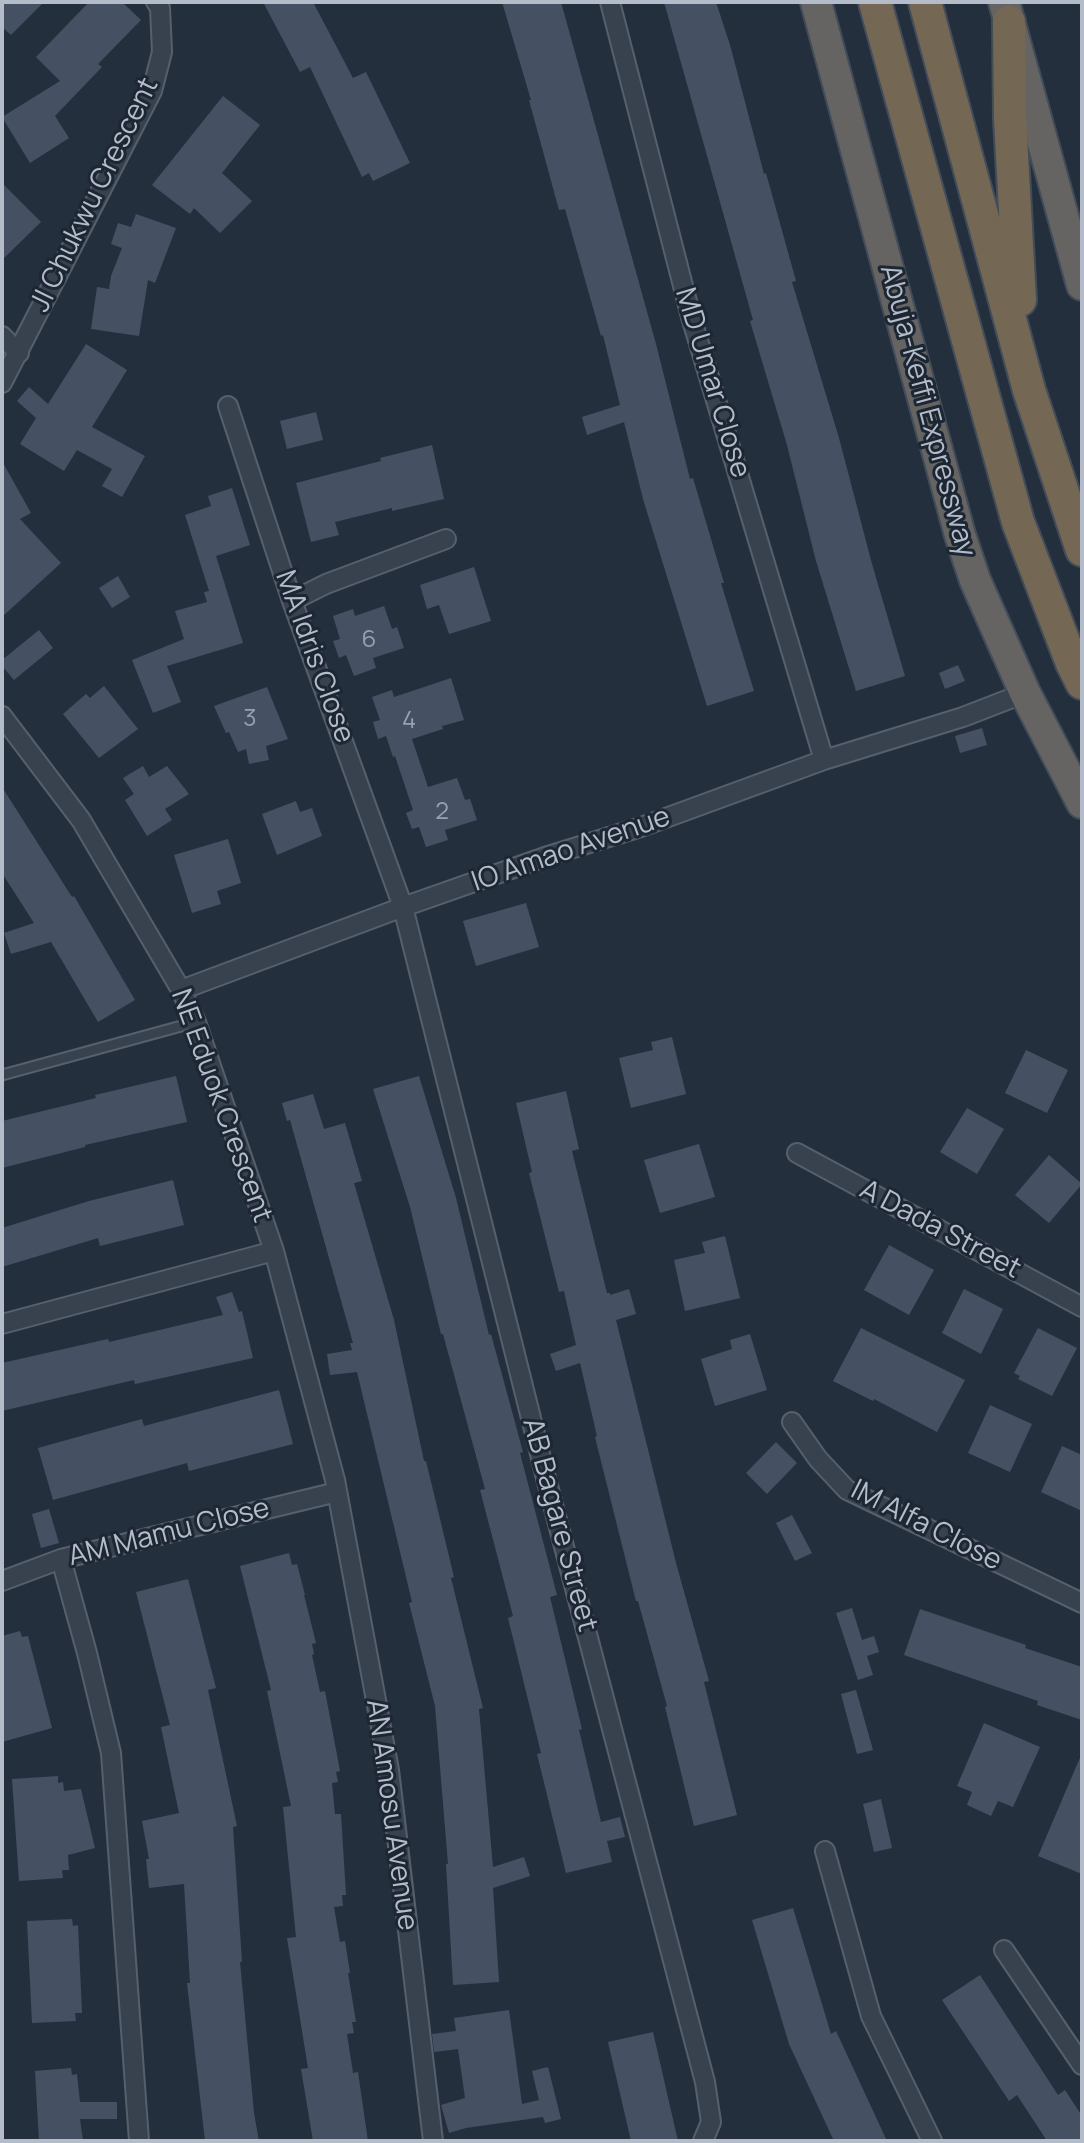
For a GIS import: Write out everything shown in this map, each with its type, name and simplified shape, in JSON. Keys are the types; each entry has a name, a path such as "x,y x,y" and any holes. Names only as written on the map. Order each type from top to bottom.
{"highway":[{"name":"Abuja-Keffi Expressway","path":"816,2 960,535 975,580 1025,693 1082,803"},
{"name":"Abuja-Keffi Expressway","path":"875,2 1018,522 1082,683"},
{"path":"925,2 1029,390 1082,550"},
{"path":"1007,12 1017,266 1029,390"},
{"path":"1007,12 1082,285"}],"street":[{"name":"JI Chukwu Crescent","path":"2,383 152,91 162,52 160,8 156,2"},
{"name":"MD Umar Close","path":"610,2 691,317 824,760"},
{"path":"2,336 19,353"},
{"name":"MA Idris Close","path":"228,406 292,601 403,907"},
{"path":"292,601 326,584 446,539"},
{"name":"IO Amao Avenue","path":"181,990 403,907 641,827 824,760 963,717 1025,693"},
{"name":"NE Eduok Crescent","path":"2,716 81,820 181,990 196,1022 274,1251 337,1492"},
{"name":"AB Bagare Street","path":"403,907 547,1482 705,2082 711,2122 703,2141"},
{"name":"A Dada Street","path":"797,1153 1082,1307"},
{"path":"2,1324 274,1251"},
{"name":"IM Alfa Close","path":"792,1422 818,1459 847,1490 1082,1603"},
{"name":"AM Mamu Close","path":"2,1581 61,1559 337,1492"},
{"name":"AN Amosu Avenue","path":"337,1492 389,1770 433,2141"},
{"path":"61,1559 111,1753 139,2141"},
{"path":"825,1851 871,2016 932,2141"},
{"path":"1004,1950 1082,2065"}],"lane":[{"path":"2,1075 196,1022"}],"building":[{"path":"2,2 44,2 11,35 2,27"},
{"path":"89,2 122,2 141,20 98,64 102,67 55,116 69,138 30,163 2,117 60,81 36,57"},
{"path":"263,2 313,2 353,78 366,72 410,163 373,181 369,173 362,177 310,67 300,72"},
{"path":"502,2 561,2 656,344 690,479 693,478 754,691 707,706 643,499 624,422 587,435 582,417 620,405 603,335 565,209 559,210"},
{"path":"664,2 716,2 796,281 792,282 905,676 856,691 816,561 787,445 750,321 753,320"},
{"path":"223,96 260,125 222,173 252,201 220,233 194,208 190,214 152,185"},
{"path":"2,183 41,222 2,260"},
{"path":"136,214 176,228 155,283 148,280 139,336 91,329 97,287 109,289 122,248 111,244 118,223 131,227"},
{"path":"86,344 127,370 92,427 145,456 122,497 102,486 112,469 77,450 64,471 20,444 36,418 17,401 29,387 48,404"},
{"path":"316,412 323,440 287,449 280,421"},
{"path":"432,445 444,499 335,522 339,535 311,542 296,483"},
{"path":"2,461 31,513 20,519 61,563 2,617"},
{"path":"232,488 250,545 216,556 243,643 167,666 181,702 153,713 132,660 184,639 175,611 207,602 204,592 209,591 185,515 211,506 208,496"},
{"path":"474,567 491,621 449,634 439,605 427,609 420,585"},
{"path":"118,576 130,597 112,608 99,588"},
{"path":"384,606 392,629 397,627 404,648 373,658 376,668 354,676 346,655 339,658 333,641 340,639 333,616 353,609 355,616"},
{"path":"39,630 53,648 14,680 2,666 2,660"},
{"path":"958,665 965,681 945,689 939,673"},
{"path":"451,678 464,720 412,739 428,787 457,778 465,800 470,799 477,820 445,830 448,840 426,847 419,827 412,829 406,813 413,810 395,756 386,736 378,739 373,722 380,720 372,697 392,690 394,697"},
{"path":"104,686 138,729 99,758 63,714 86,694 90,698"},
{"path":"267,687 288,739 266,746 269,760 249,764 246,749 238,752 214,706"},
{"path":"982,728 987,745 960,753 955,736"},
{"path":"143,766 149,777 167,766 189,794 165,809 172,820 147,836 125,800 134,794 123,778"},
{"path":"2,787 74,896 135,1000 98,1022 51,942 11,954 4,933 34,923 2,873"},
{"path":"296,801 300,812 312,808 322,836 277,855 262,814"},
{"path":"228,839 241,883 217,891 221,904 192,913 174,855"},
{"path":"526,903 539,947 476,966 463,921"},
{"path":"672,1037 686,1094 631,1108 619,1058 653,1050 651,1042"},
{"path":"1026,1050 1068,1070 1047,1113 1005,1093"},
{"path":"176,1076 187,1122 2,1168 2,1121"},
{"path":"419,1076 456,1198 489,1335 523,1452 520,1453 557,1595 550,1597 601,1822 620,1817 625,1837 607,1841 612,1862 566,1873 508,1618 513,1616 480,1490 485,1489 441,1334 410,1207 373,1089"},
{"path":"566,1091 579,1149 572,1151 607,1293 610,1295 629,1289 636,1314 616,1320 676,1563 709,1681 704,1682 737,1815 694,1826 667,1706 636,1601 595,1437 580,1363 556,1371 550,1354 576,1345 564,1291 559,1292 529,1173 532,1172 516,1103"},
{"path":"313,1094 324,1129 345,1123 362,1181 354,1183 394,1320 483,1708 479,1709 493,1867 524,1857 530,1876 493,1888 499,1982 453,1985 448,1864 435,1706 357,1372 330,1375 327,1354 352,1350 350,1343 353,1343 290,1120 287,1121 282,1103"},
{"path":"967,1108 1004,1129 977,1174 940,1152"},
{"path":"699,1144 715,1197 660,1213 644,1160"},
{"path":"1049,1155 1082,1184 1049,1223 1015,1195"},
{"path":"173,1180 184,1225 100,1246 98,1238 2,1267 2,1228 89,1201"},
{"path":"725,1236 740,1298 685,1311 674,1260 705,1253 702,1242"},
{"path":"889,1245 934,1270 909,1315 864,1290"},
{"path":"964,1289 1003,1309 981,1354 942,1333"},
{"path":"232,1292 239,1312 242,1311 253,1358 135,1384 134,1380 2,1411 2,1363 223,1315 216,1297"},
{"path":"861,1328 965,1380 937,1432 833,1381"},
{"path":"1038,1328 1077,1348 1052,1396 1018,1379 1020,1376 1014,1373"},
{"path":"750,1334 767,1390 715,1406 701,1359 732,1349 730,1340"},
{"path":"279,1390 293,1444 189,1471 187,1463 53,1500 38,1448 142,1419 144,1426"},
{"path":"990,1405 1032,1424 1010,1472 968,1453"},
{"path":"776,1442 797,1463 767,1494 746,1473"},
{"path":"1062,1446 1082,1455 1082,1511 1041,1492"},
{"path":"49,1509 59,1543 41,1548 32,1514"},
{"path":"792,1515 812,1553 795,1561 776,1523"},
{"path":"289,1553 292,1565 297,1564 305,1595 316,1643 312,1644 312,1655 320,1692 325,1691 340,1771 336,1772 338,1782 332,1783 335,1814 341,1814 346,1895 342,1895 343,1906 334,1907 340,1942 345,1941 350,1973 356,2022 352,2022 354,2033 347,2034 353,2073 358,2072 368,2141 313,2141 301,2069 308,2068 287,1938 296,1937 283,1807 291,1806 267,1691 271,1690 240,1566"},
{"path":"188,1579 216,1688 208,1690 237,1826 233,1827 240,1962 259,2141 205,2141 187,1983 190,1983 184,1884 149,1888 146,1859 149,1859 142,1821 179,1813 161,1727 170,1725 136,1592"},
{"path":"852,1608 862,1640 874,1636 879,1652 867,1656 873,1675 858,1680 836,1613"},
{"path":"920,1609 1082,1667 1082,1720 1037,1705 1038,1701 904,1655"},
{"path":"20,1631 22,1637 28,1636 52,1728 2,1742 2,1636"},
{"path":"856,1690 873,1750 857,1754 841,1694"},
{"path":"984,1723 1040,1747 1013,1807 998,1801 991,1816 967,1805 972,1792 957,1786"},
{"path":"1082,1753 1082,1874 1038,1856"},
{"path":"58,1776 58,1783 63,1782 64,1791 81,1789 95,1848 68,1855 69,1870 62,1870 63,1878 19,1881 12,1779"},
{"path":"881,1799 892,1848 874,1852 863,1804"},
{"path":"793,1908 831,2034 836,2031 887,2141 834,2141 789,2044 752,1920"},
{"path":"72,1919 73,1926 78,1925 82,2013 75,2013 76,2021 32,2023 27,1921"},
{"path":"980,1975 1058,2095 1065,2090 1082,2116 1082,2141 1047,2141 1017,2095 1009,2101 942,2000"},
{"path":"509,2010 522,2104 539,2100 532,2071 548,2067 561,2119 545,2123 543,2117 449,2133 441,2105 465,2098 458,2049 434,2052 432,2034 456,2031 454,2018"},
{"path":"653,2032 678,2141 631,2141 608,2042"},
{"path":"71,2068 72,2075 77,2074 80,2102 117,2102 117,2119 80,2119 83,2141 39,2141 35,2071"}]}
